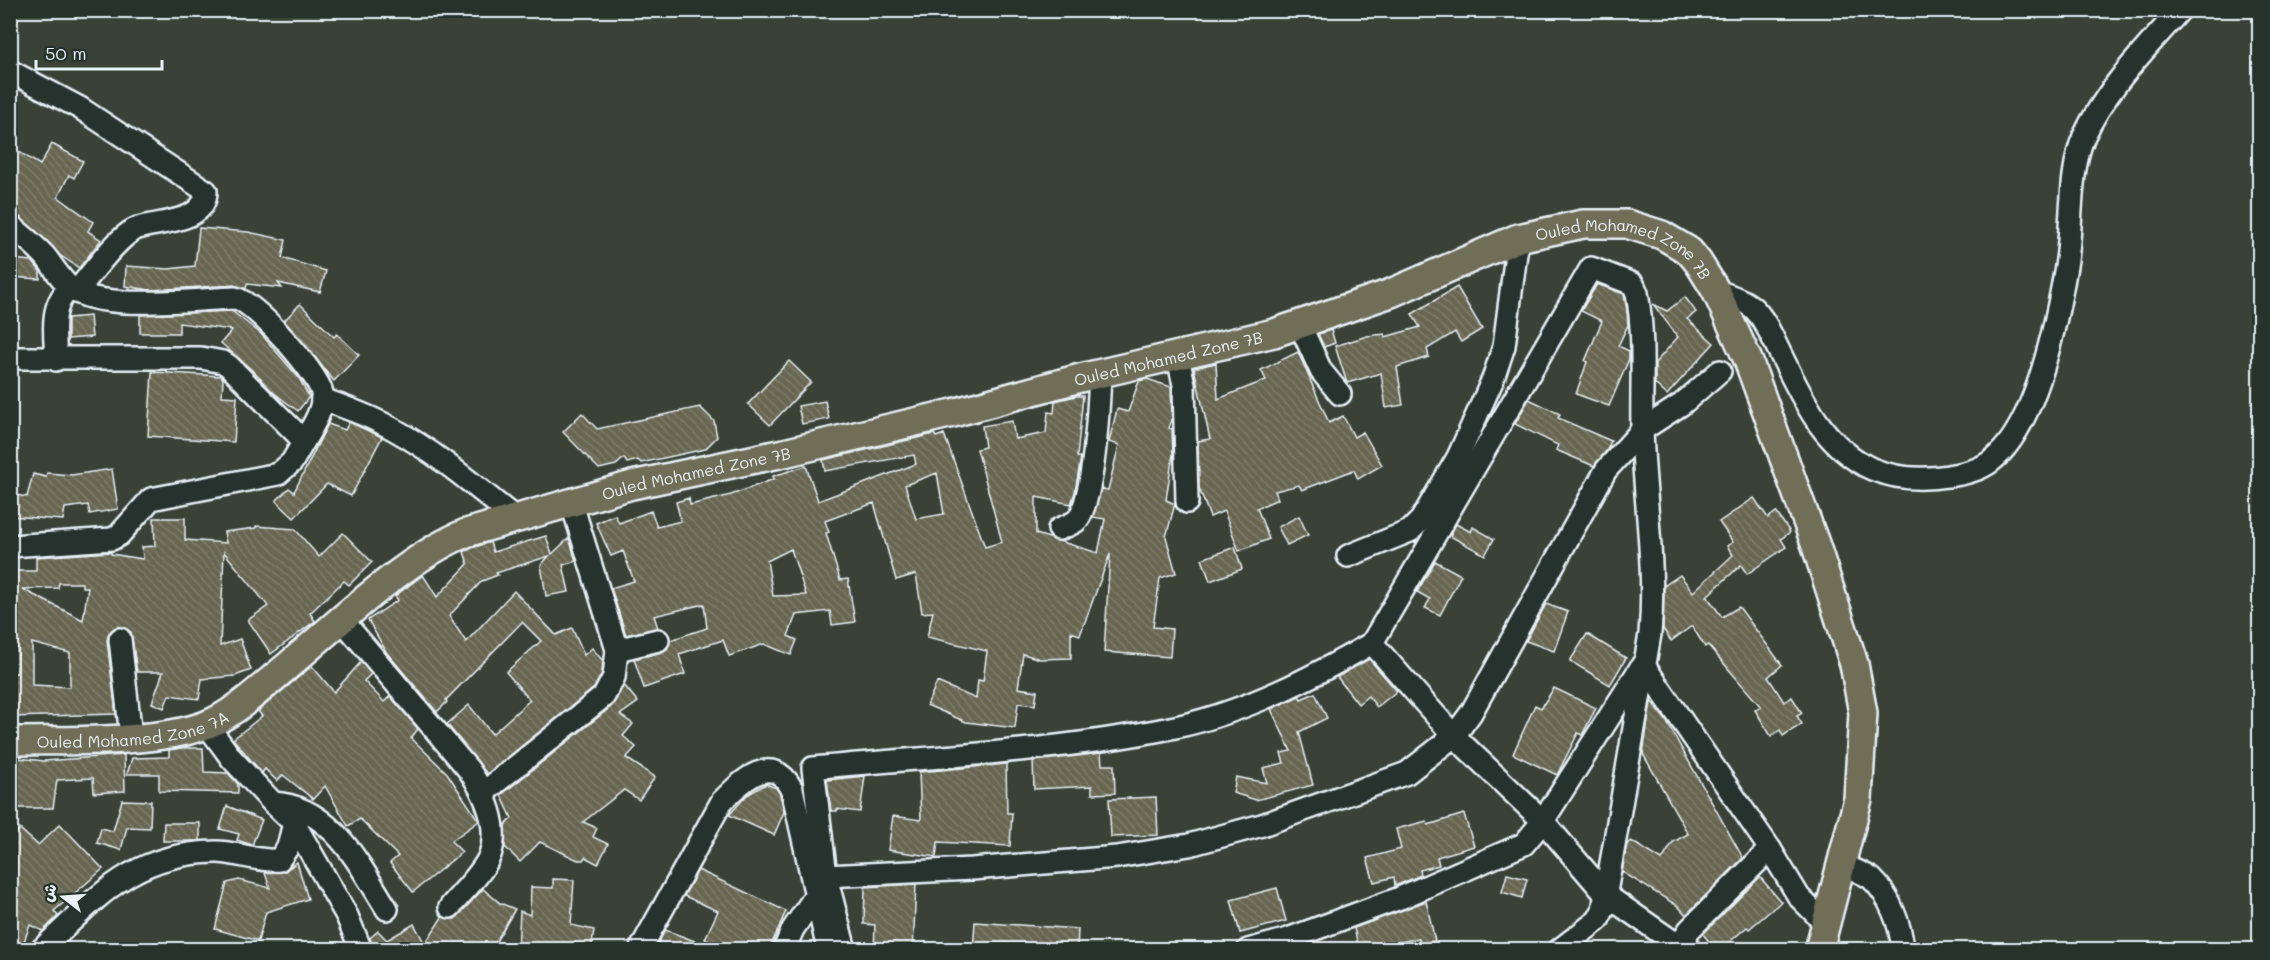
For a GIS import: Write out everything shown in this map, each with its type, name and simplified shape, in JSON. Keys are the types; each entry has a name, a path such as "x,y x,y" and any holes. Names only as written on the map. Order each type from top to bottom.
{"main road":[{"name":"Ouled Mohamed Zone 7B","path":"250,697 403,570 453,538 571,501 953,413 1300,325 1391,293 1518,238 1583,224 1627,224 1662,235 1689,251 1716,291 1748,360 1816,546 1854,664 1863,713 1857,799 1823,937"},
{"name":"Ouled Mohamed Zone 7A","path":"10,741 131,737 185,731 207,725 250,697"}],"street":[{"path":"1716,291 1754,309 1767,328 1810,413 1833,443 1855,459 1874,469 1916,478 1959,475 1984,466 2007,445 2024,419 2042,372 2066,266 2074,191 2084,137 2122,74 2180,10"},
{"path":"10,72 80,108 206,191 205,202 197,211 183,218 131,232 73,290 60,297 56,309 56,360"},
{"path":"10,225 43,254 73,290 102,301 241,299 255,310 301,359 320,386 322,399 304,441 292,462 278,474 151,500 119,536 112,539 10,546"},
{"path":"1348,556 1410,531 1421,520 1458,457 1493,380 1504,346 1518,238"},
{"path":"845,950 826,876 813,768 1068,744 1180,726 1237,708 1339,662 1372,643 1589,268 1633,284 1637,293 1642,356 1642,430 1654,591 1650,634 1643,664 1606,895 1598,920 1559,950"},
{"path":"1300,325 1321,371 1340,394"},
{"path":"1178,357 1184,385 1187,502"},
{"path":"10,358 56,360 201,358 224,362 304,441"},
{"path":"826,876 1072,860 1189,845 1262,825 1407,773 1454,736 1493,674 1606,470 1642,430 1682,404 1720,371"},
{"path":"1059,529 1078,519 1083,506 1094,457 1100,374"},
{"path":"322,399 360,413 395,430 441,459 515,518"},
{"path":"483,793 604,696 614,677 617,650 571,501"},
{"path":"343,621 469,771 483,793 492,828 490,854 450,907"},
{"path":"120,639 131,737"},
{"path":"617,650 658,640"},
{"path":"1372,643 1454,736 1543,821 1606,895 1686,950"},
{"path":"1248,950 1285,940 1400,898 1524,844 1543,821 1643,664"},
{"path":"1643,664 1770,849 1823,937"},
{"path":"207,725 232,759 294,823 347,916 360,950"},
{"path":"640,950 722,801 742,781 759,771 772,771 787,780 792,789 828,950"},
{"path":"273,803 292,805 315,815 330,827 362,868 387,909"},
{"path":"41,950 101,895 142,866 169,857 213,852 279,860 288,847 294,823"},
{"path":"1686,950 1686,935 1689,930 1770,849"},
{"path":"1841,864 1871,879 1887,900 1902,933 1903,950"},
{"path":"784,950 793,929 816,895"}],"building":[{"path":"52,144 83,161 74,178 69,175 58,197 93,222 88,231 101,240 79,268 61,256 18,215 10,213 10,159 16,150 40,165"},
{"path":"199,228 248,232 286,240 282,258 326,271 320,292 278,283 282,288 247,284 246,289 234,285 150,290 125,286 126,266 168,269 195,266"},
{"path":"10,259 32,261 40,271 40,279 10,277"},
{"path":"1597,284 1624,294 1627,311 1628,325 1618,346 1629,351 1629,359 1609,406 1576,394 1587,362 1585,361 1602,321 1581,311"},
{"path":"1457,287 1482,329 1461,342 1455,332 1427,349 1429,357 1397,367 1403,405 1386,408 1381,373 1347,383 1335,346 1367,336 1385,334 1385,337 1420,327 1412,314"},
{"path":"1685,297 1696,312 1687,319 1714,343 1667,395 1655,384 1655,363 1678,337 1653,304 1667,311"},
{"path":"300,304 334,337 337,334 359,355 334,381 284,321"},
{"path":"232,311 261,334 299,378 309,397 298,411 274,393 259,378 262,379 221,343 232,330 179,323 179,333 140,333 140,315"},
{"path":"90,316 92,337 68,339 68,318"},
{"path":"1331,330 1335,343 1324,347 1318,334"},
{"path":"1298,352 1329,423 1343,416 1354,437 1363,432 1382,465 1358,479 1354,470 1302,490 1299,485 1275,491 1278,499 1257,508 1269,539 1239,551 1224,511 1210,517 1199,488 1198,441 1210,439 1194,368 1216,363 1218,399 1266,380 1261,370"},
{"path":"789,361 811,382 770,425 748,404"},
{"path":"152,372 221,376 223,379 222,396 237,397 234,442 148,436"},
{"path":"1147,379 1171,387 1172,419 1169,428 1172,429 1173,454 1166,500 1175,504 1166,537 1176,573 1160,578 1153,627 1172,629 1170,657 1104,652 1110,554 1080,635 1071,632 1071,658 1040,659 1023,654 1018,688 1037,691 1035,705 1018,703 1015,728 966,722 927,705 937,682 976,699 978,680 983,681 987,651 927,637 933,612 922,613 916,574 896,580 874,503 825,521 829,532 826,533 840,580 848,579 855,622 832,625 830,611 796,615 788,636 797,640 791,655 764,644 729,656 723,640 679,654 685,674 644,688 634,659 662,652 667,649 670,640 707,628 704,604 654,616 658,628 626,635 611,588 634,581 623,551 611,556 596,523 615,515 619,523 651,511 657,527 681,521 676,502 689,498 690,505 731,495 774,479 773,476 806,466 818,501 916,464 914,455 825,471 823,460 934,434 936,437 944,434 985,547 1002,542 977,449 985,447 982,426 1012,421 1015,439 1046,433 1048,412 1054,413 1055,401 1083,396 1077,457 1081,457 1071,504 1036,497 1036,534 1098,553 1105,519 1093,517 1101,489 1108,490 1119,445 1109,442 1117,409 1128,412 1139,381","holes":["937,473 944,514 916,519 905,485","791,549 806,595 773,596 767,561"]},
{"path":"1529,399 1560,414 1558,418 1611,441 1594,466 1556,450 1558,445 1515,424"},
{"path":"825,401 829,419 802,424 798,406"},
{"path":"700,407 714,421 717,437 705,449 641,463 638,460 627,463 624,458 616,465 599,469 563,432 582,413 597,429"},
{"path":"349,422 382,437 351,496 327,484 294,518 276,501 289,488 294,492 328,424 345,430"},
{"path":"112,469 118,509 90,514 88,505 65,508 63,520 10,516 10,494 27,497 33,474 46,477 47,473 72,475"},
{"path":"1754,498 1768,518 1776,512 1790,532 1781,539 1786,547 1747,574 1741,565 1707,596 1722,617 1739,607 1782,665 1768,677 1784,702 1792,697 1802,713 1797,716 1802,724 1783,736 1780,730 1771,736 1755,710 1761,707 1708,645 1705,647 1692,626 1671,641 1663,629 1664,586 1680,575 1693,592 1733,555 1727,546 1733,542 1719,522"},
{"path":"1299,516 1308,535 1287,545 1278,527"},
{"path":"154,518 185,518 185,540 226,543 224,532 256,528 256,526 295,529 319,557 343,533 372,562 349,585 344,581 310,613 315,621 271,654 248,620 268,606 224,552 220,646 240,639 251,670 235,676 202,679 199,699 169,695 164,708 152,703 163,672 137,672 131,632 118,626 109,633 107,640 116,714 10,717 10,673 17,673 18,626 13,625 15,589 10,589 10,571 36,571 36,557 111,552 111,554 143,559 142,547 155,546","holes":["59,583 82,583 82,587 88,587 83,620 22,589 58,588","32,643 70,653 70,687 32,685"]},
{"path":"1456,524 1471,532 1473,527 1494,539 1485,555 1450,536"},
{"path":"546,536 552,554 569,538 576,561 563,565 569,592 546,596 541,565 549,556 496,573 498,575 482,581 449,616 466,642 514,591 556,635 572,628 584,655 592,648 603,661 602,673 594,688 487,774 447,724 469,705 492,734 530,700 506,672 541,641 522,622 437,712 387,653 368,620 398,600 395,596 423,575 437,597 468,564 464,552 472,548 490,542 493,552"},
{"path":"1235,547 1242,569 1210,581 1202,559"},
{"path":"1435,561 1461,575 1440,615 1425,608 1430,599 1417,592"},
{"path":"1546,604 1568,612 1554,651 1526,641"},
{"path":"1587,634 1626,658 1610,685 1570,661"},
{"path":"1369,659 1397,691 1377,707 1368,696 1358,704 1337,677"},
{"path":"361,662 371,674 364,681 384,702 390,696 418,729 411,738 447,773 479,821 451,841 462,852 413,892 390,863 398,856 360,819 348,826 325,786 313,799 283,775 277,781 265,769 262,773 233,739 262,716 258,711 312,666 334,692"},
{"path":"624,685 638,702 620,715 633,724 623,736 636,747 626,758 655,777 639,800 624,790 583,822 597,828 593,837 608,844 598,864 585,857 583,860 578,860 540,842 520,862 505,847 505,825 512,818 501,795 612,706"},
{"path":"1554,688 1596,708 1582,735 1578,733 1557,775 1513,754 1535,705 1541,708"},
{"path":"1315,693 1327,718 1299,732 1313,785 1256,800 1233,793 1236,777 1267,783 1263,768 1284,763 1281,753 1291,751 1271,709 1299,696 1301,699"},
{"path":"1651,701 1665,719 1743,858 1686,915 1678,906 1622,872 1627,844 1631,841 1662,860 1673,842 1688,834 1643,754"},
{"path":"203,748 204,772 228,773 238,784 238,793 159,791 159,774 127,774 132,758 169,757 169,750"},
{"path":"1101,753 1102,765 1114,765 1115,793 1092,794 1092,786 1034,789 1033,761"},
{"path":"124,755 125,791 94,793 93,778 57,780 53,808 10,808 10,757 44,761"},
{"path":"1006,764 1007,813 1012,813 1010,846 938,842 936,857 888,850 893,816 921,820 919,772"},
{"path":"865,776 860,812 837,809 837,811 831,811 827,780"},
{"path":"766,784 776,788 780,794 784,812 774,835 729,815 747,795"},
{"path":"1156,797 1158,835 1111,837 1109,799"},
{"path":"122,800 151,801 150,828 127,827 121,850 97,843 101,828 113,831"},
{"path":"227,806 262,820 252,845 237,840 239,834 220,829"},
{"path":"1464,814 1474,846 1437,857 1439,865 1420,870 1421,875 1395,886 1394,877 1374,882 1367,858 1401,849 1396,829 1427,821 1428,825"},
{"path":"164,823 200,823 200,841 163,841"},
{"path":"60,824 103,869 54,911 58,916 43,931 30,925 21,950 10,950 10,840 20,829 38,845"},
{"path":"297,862 308,899 266,912 258,941 215,929 227,883 239,880 270,888 265,873 285,871"},
{"path":"698,870 786,911 769,950 729,950 705,939 718,911 684,896"},
{"path":"1507,874 1527,879 1522,898 1502,892"},
{"path":"1760,877 1781,902 1749,929 1747,927 1720,950 1716,950 1703,934"},
{"path":"553,879 574,880 571,925 594,930 591,950 518,950 520,911 530,915 531,887 553,888"},
{"path":"916,884 913,950 874,950 875,925 864,924 865,887"},
{"path":"1277,888 1286,921 1240,933 1231,900"},
{"path":"483,889 500,903 515,909 491,950 373,950 370,938 378,931 387,940 414,924 425,944 442,917 455,919"},
{"path":"1426,901 1435,941 1420,943 1419,938 1391,944 1392,950 1359,950 1354,928"},
{"path":"975,922 1078,929 1077,950 973,950"},
{"path":"665,930 714,948 714,950 655,950"}]}
